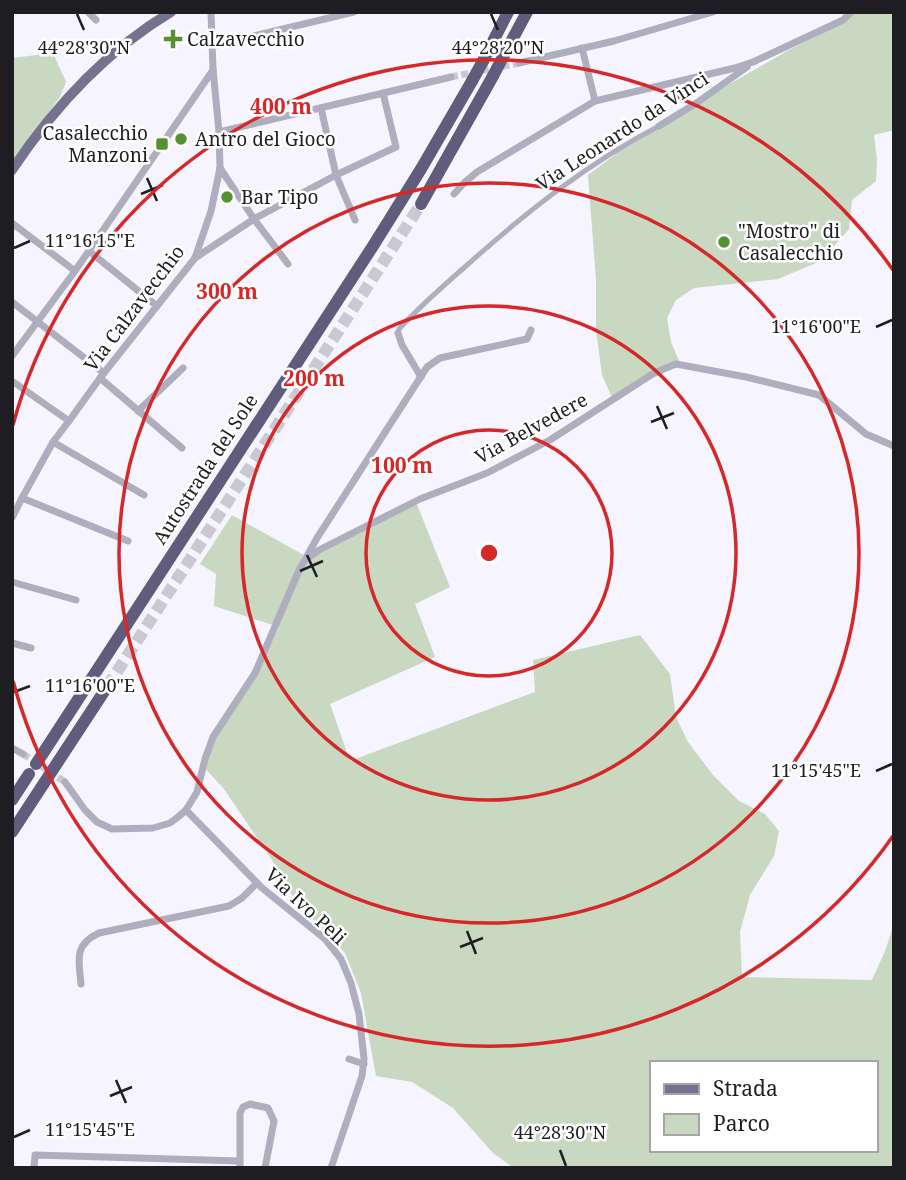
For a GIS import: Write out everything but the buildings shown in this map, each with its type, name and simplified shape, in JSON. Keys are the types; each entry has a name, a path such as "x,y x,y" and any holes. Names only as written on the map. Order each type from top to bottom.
{"highway":[{"name":"Autostrada del Sole","path":"12,800 373,246 472,81 508,12"},
{"path":"421,204 527,12"},
{"path":"12,832 107,687"}],"main road":[{"path":"12,170 61,105 92,72 119,47 172,12"}],"street":[{"path":"88,12 96,20"},
{"name":"Via Calzavecchio","path":"12,518 54,442 102,375 195,258 211,211 220,168 211,12"},
{"path":"212,46 354,12"},
{"path":"519,63 614,41 713,12"},
{"name":"Via Leonardo da Vinci","path":"454,194 477,172 595,101 753,62 843,20 851,12"},
{"path":"582,47 595,101"},
{"name":"Via Leonardo da Vinci","path":"421,377 398,333 426,301 537,206 622,145 695,104 753,62"},
{"path":"12,356 75,271 214,69"},
{"path":"219,132 451,77"},
{"path":"195,258 254,219 335,175 396,147 383,93"},
{"path":"321,108 335,175 355,220"},
{"path":"220,168 288,264"},
{"path":"12,223 75,271"},
{"path":"89,251 157,306"},
{"path":"12,302 102,375 138,411 182,448"},
{"path":"65,782 97,822 112,829 161,827 186,810 197,792 213,737 255,673 294,580 317,538 428,367 440,358 527,339 531,330"},
{"name":"Via Belvedere","path":"305,560 319,550 420,499 487,473 550,440 654,373 677,364 747,377 819,395 866,434 894,446"},
{"path":"138,411 183,368"},
{"path":"12,381 69,421"},
{"path":"54,442 145,495"},
{"path":"22,498 128,541"},
{"path":"12,582 76,600"},
{"path":"12,643 31,648"},
{"path":"12,748 23,754"},
{"name":"Via Ivo Peli","path":"186,810 257,883 325,939 341,959 351,983 363,1041 362,1076 331,1168"},
{"path":"81,984 80,949 88,938 99,933 229,906 257,883"},
{"path":"349,1059 363,1064"},
{"path":"34,1168 35,1155 240,1164 240,1113 243,1107 250,1104 268,1108 274,1121 265,1168"}],"green space":[{"path":"848,12 894,12 894,130 874,135 876,181 852,200 849,229 821,261 778,279 694,288 676,300 667,318 671,342 680,363 613,400 602,375 596,330 596,280 588,175 641,135 787,51 844,22"},
{"path":"53,53 66,82 60,97 12,162 12,58"},
{"path":"416,502 450,587 415,604 435,657 330,704 350,761 535,692 533,660 640,635 670,674 676,717 688,742 713,775 739,801 765,814 779,831 774,856 750,895 740,932 742,977 872,980 894,924 894,1168 514,1168 493,1153 453,1108 412,1082 376,1076 361,993 345,953 295,901 272,860 224,789 203,766 212,737 258,673 279,627 214,606 216,574 200,564 232,515 309,558"}],"tunnel":[{"path":"451,77 519,63"},
{"path":"107,687 421,204"},
{"path":"23,754 65,782"}],"place":[{"name":"Calzavecchio","path":"173,39"},
{"name":"Antro del Gioco","path":"181,139"},
{"name":"Casalecchio Manzoni","path":"162,144"},
{"name":"Bar Tipo","path":"227,197"},
{"name":"\"Mostro\" di Casalecchio","path":"724,242"}]}
